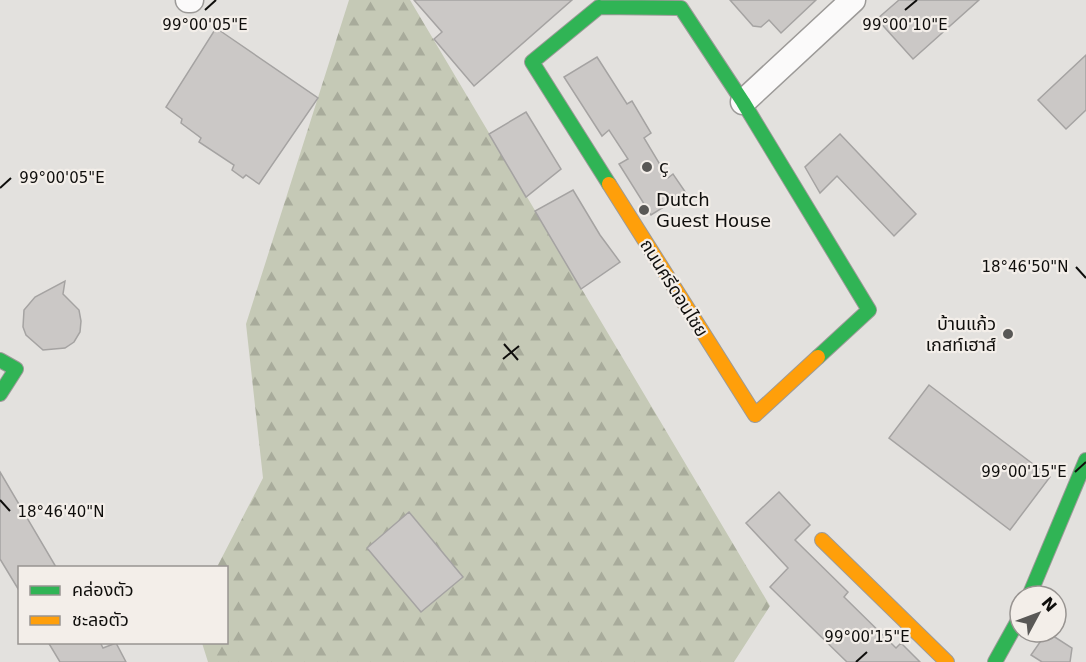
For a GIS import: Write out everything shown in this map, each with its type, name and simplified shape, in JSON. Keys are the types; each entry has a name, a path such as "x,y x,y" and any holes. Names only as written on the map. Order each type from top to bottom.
{"street":[{"path":"743,102 853,0"},
{"name":"ถนนศรีดอนไชย","path":"598,7 681,8 743,102 869,310 754,415 532,62 598,7"},
{"path":"0,360 16,369 0,394"},
{"path":"1035,584 1076,507 1086,460"},
{"path":"822,540 947,662"},
{"path":"995,662 1008,639"}],"green space":[{"path":"349,0 410,0 770,606 734,662 208,662 202,644 228,644 228,566 218,566 263,478 246,324"}],"building":[{"path":"414,0 572,0 474,86 434,39 442,32"},
{"path":"730,0 816,0 781,33 769,20 761,27 753,26"},
{"path":"899,0 979,0 913,59 877,19"},
{"path":"216,28 318,98 259,184 246,175 243,178 232,170 234,165 199,142 201,138 181,123 182,119 166,107"},
{"path":"1086,55 1086,110 1066,129 1038,100"},
{"path":"597,57 627,104 632,101 651,133 644,138 668,178 673,174 686,193 651,215 619,164 628,159 609,130 602,136 564,77"},
{"path":"526,112 561,169 526,197 489,134"},
{"path":"840,134 916,214 894,236 837,176 820,193 805,167"},
{"path":"573,190 600,235 620,262 581,289 535,211"},
{"path":"65,281 63,294 79,310 80,332 74,342 65,348 43,350 26,335 23,327 24,310 35,297"},
{"path":"929,385 1050,477 1010,530 889,438"},
{"path":"0,472 55,566 18,566 18,589 0,559"},
{"path":"779,492 810,525 795,540 848,592 844,597 896,648 901,643 920,662 847,662 770,587 788,568 746,523"},
{"path":"409,512 463,577 421,612 367,548"},
{"path":"49,644 101,644 103,648 117,644 126,662 60,662"},
{"path":"1039,644 1066,644 1072,648 1070,662 1042,662 1031,655"}],"traffic: fast":[{"path":"599,7 681,8 743,102 869,310 818,357"},
{"path":"599,7 532,62 609,184"},
{"path":"0,360 16,369 0,394"},
{"path":"1034,584 1086,460"},
{"path":"995,662 1008,639"}],"traffic: slow":[{"path":"609,184 755,415 818,357"},
{"path":"822,540 947,662"}],"place":[{"name":"ç","path":"647,167"},
{"name":"Dutch Guest House","path":"644,210"},
{"name":"บ้านแก้ว เกสท์เฮาส์","path":"1008,334"}]}
